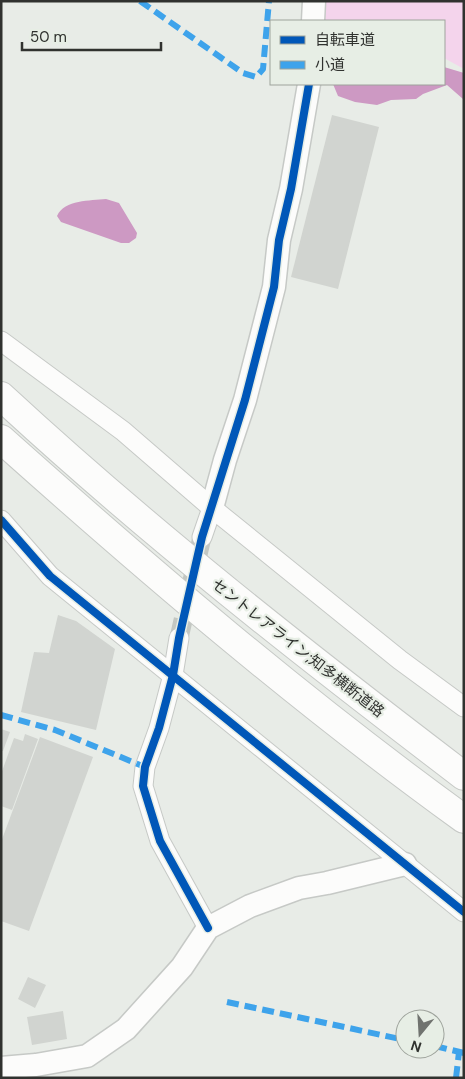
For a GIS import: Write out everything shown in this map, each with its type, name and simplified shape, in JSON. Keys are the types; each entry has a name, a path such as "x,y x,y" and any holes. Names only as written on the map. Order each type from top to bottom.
{"highway":[{"name":"セントレアライン;知多横断道路","path":"1,396 121,504 239,602 464,776"},
{"path":"1,439 199,613 309,702 464,819"}],"street":[{"path":"313,20 314,1"},
{"path":"202,538 245,400 274,287 279,240 291,189 309,85"},
{"path":"1,341 122,431 212,508 400,660 464,707"},
{"path":"1,520 50,576 464,912"},
{"path":"179,638 173,675 159,728 145,767 144,786 160,841 208,928"},
{"path":"1,1068 87,1056 126,1029 182,967 208,928 250,906 299,888 405,864"}],"shaded area":[{"path":"324,1 464,1 464,69 445,59 445,20 324,20"},
{"path":"445,67 464,73 464,117 463,99 447,85 423,94 416,99 391,100 377,105 355,102 338,96 333,85 445,85"},
{"path":"106,199 119,203 137,233 136,238 129,243 121,243 61,222 57,216 66,206 78,202"}],"building":[{"path":"332,115 379,127 338,289 291,277"},
{"path":"58,615 76,621 115,649 96,730 21,712 34,652 49,653"},
{"path":"1,729 10,732 3,751 1,751"},
{"path":"25,734 38,739 12,810 1,806 1,774 14,738 23,741"},
{"path":"40,737 93,757 29,931 1,921 1,842"},
{"path":"28,977 46,985 35,1008 18,999"},
{"path":"63,1011 67,1039 32,1045 27,1017"}],"tunnel":[{"path":"179,638 202,537"}],"marked path":[{"path":"140,1 243,73 256,77 263,69 269,1"},
{"path":"1,715 55,730 145,767"},
{"path":"227,1002 395,1038"},
{"path":"445,1048 464,1053"},
{"path":"456,1078 459,1052"}],"cycle path":[{"path":"208,928 160,841 143,786 145,767 159,728 173,675 179,638 202,537 245,400 274,287 279,240 291,189 309,85"},
{"path":"1,520 50,576 464,912"}]}
